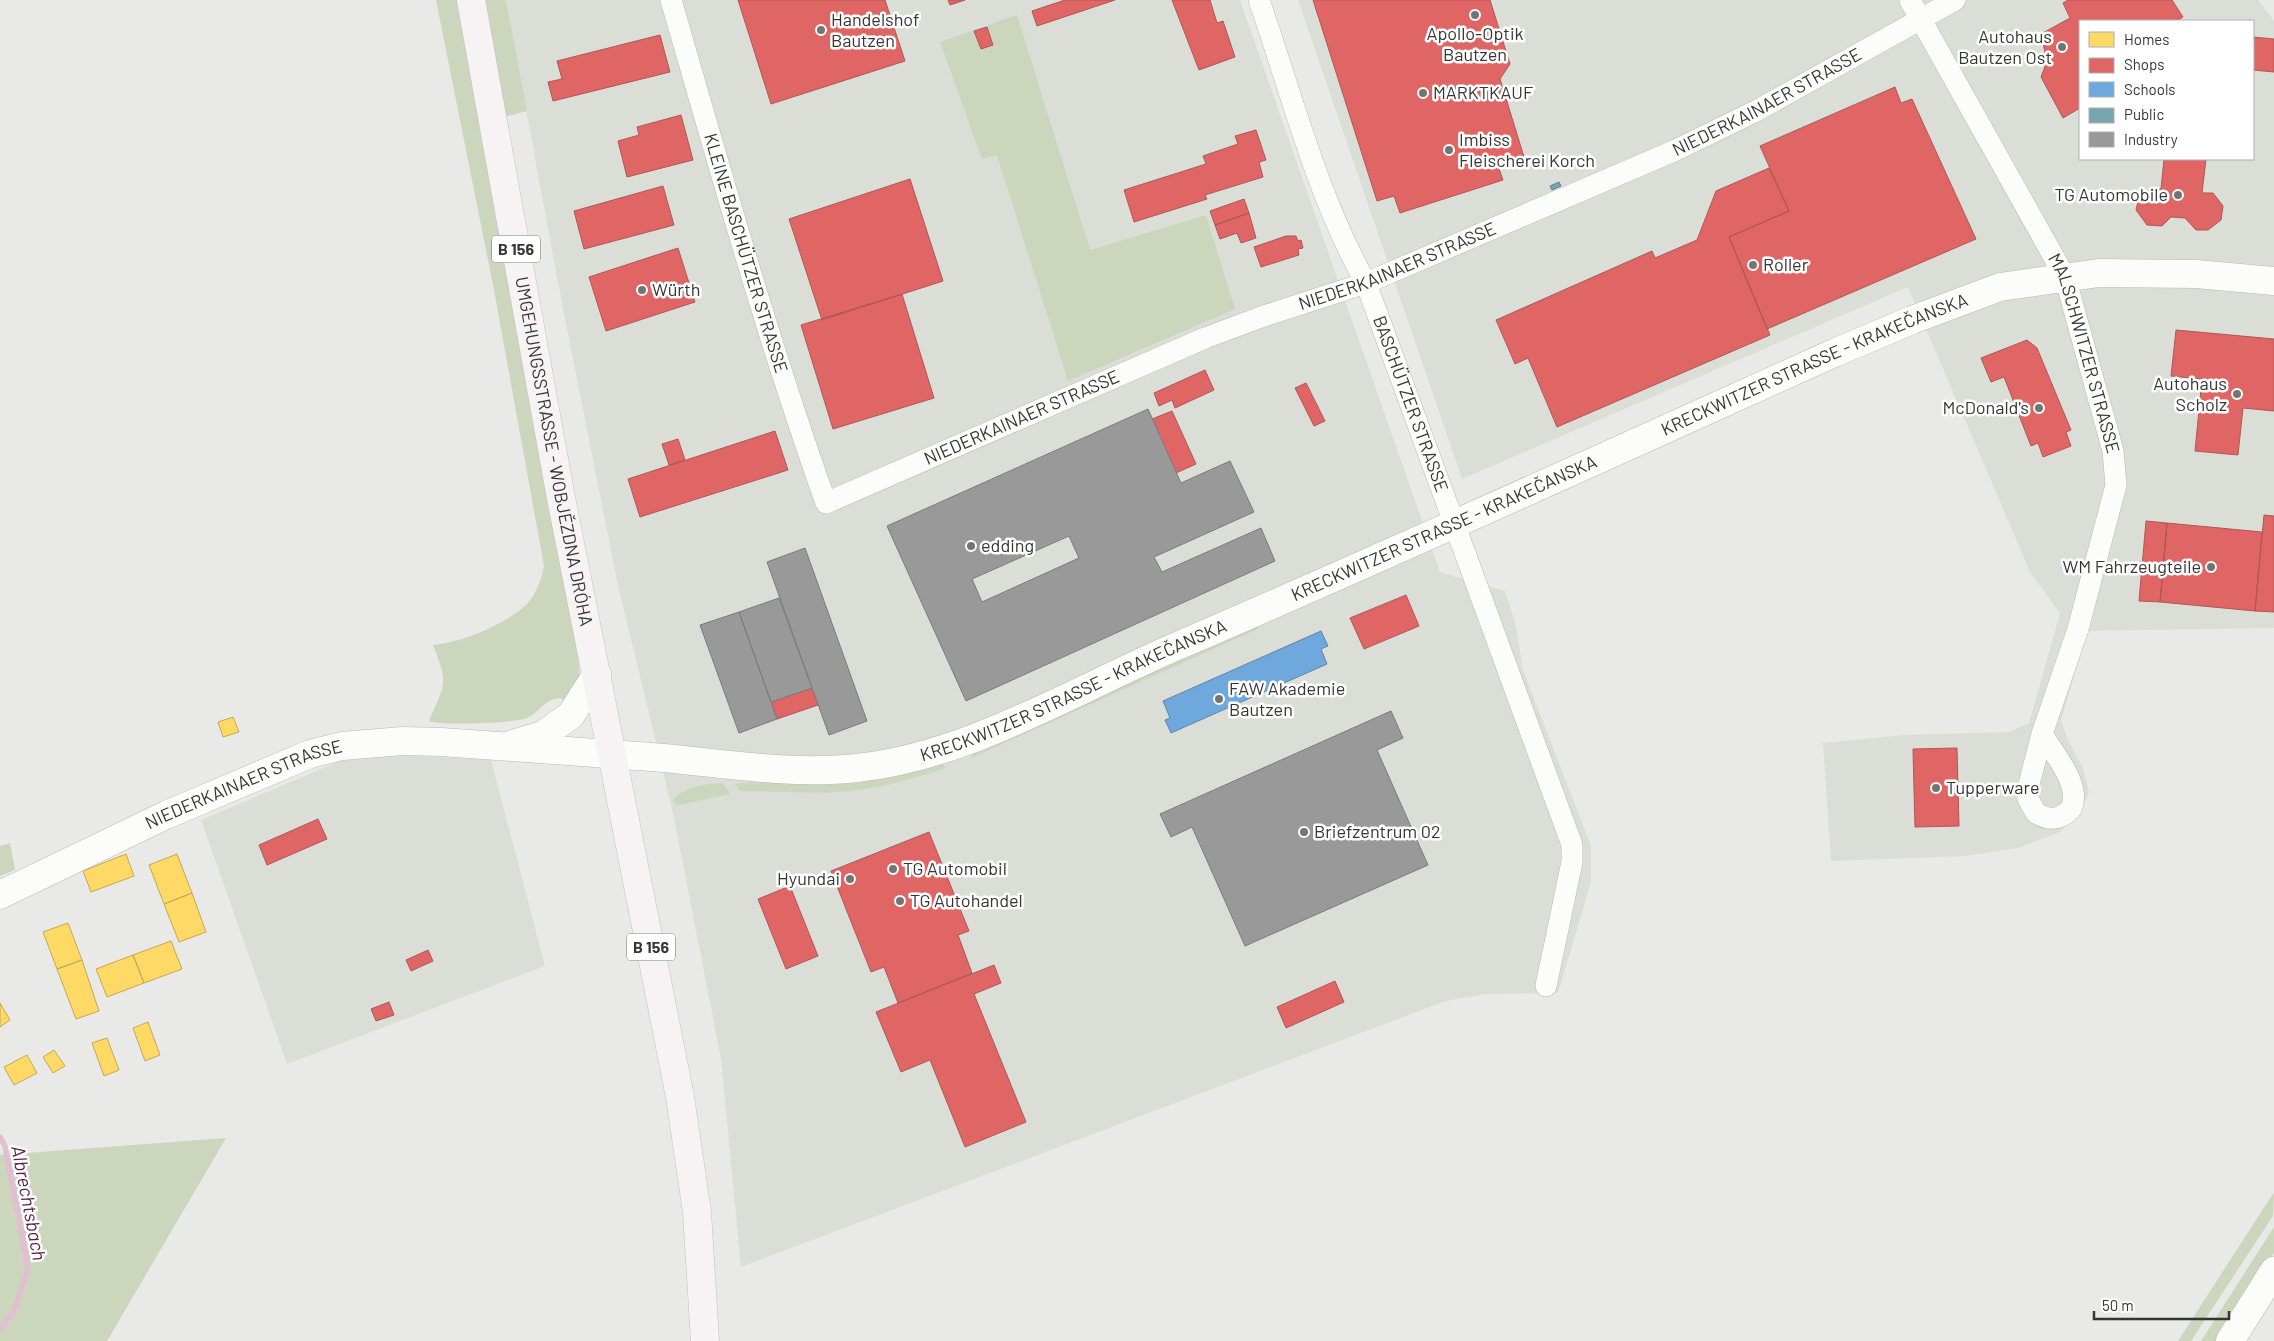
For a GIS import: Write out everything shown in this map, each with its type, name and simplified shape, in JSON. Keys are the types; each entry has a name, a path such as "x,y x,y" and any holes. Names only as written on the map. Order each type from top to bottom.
{"main road":[{"name":"UMGEHUNGSSTRASSE - WOBJĚZDNA DRÓHA","path":"471,0 561,498 612,755"},
{"name":"B 156","path":"612,755 680,1097 697,1212 705,1341"}],"street":[{"name":"KLEINE BASCHÜTZER STRASSE","path":"671,0 737,229 801,433 826,503"},
{"name":"BASCHÜTZER STRASSE","path":"1259,0 1324,191 1345,246 1366,283 1572,845 1572,862 1546,986"},
{"name":"MALSCHWITZER STRASSE","path":"1910,0 2064,277 2113,451 2116,485 2078,629 2042,734"},
{"name":"NIEDERKAINAER STRASSE","path":"826,503 1205,338 1264,316 1366,283 1676,150 1756,110 1955,0"},
{"name":"KRECKWITZER STRASSE - KRAKEČANSKA","path":"612,755 787,770 856,768 906,760 998,728 1172,648 1309,591 1454,523 1912,320 2000,288 2099,273 2196,274 2274,281"},
{"name":"NIEDERKAINAER STRASSE","path":"502,747 543,735 571,715 597,674"},
{"name":"NIEDERKAINAER STRASSE","path":"0,895 166,815 310,754 342,746 403,741 612,755"},
{"path":"2230,1341 2274,1271"}],"shaded area":[{"path":"506,0 1240,0 1440,572 1505,591 1516,626 1523,670 1591,846 1591,882 1558,993 1483,994 1443,1002 741,1267 721,1059 673,813 617,581 558,283"},
{"path":"1298,0 2258,0 2274,21 2274,628 2088,631 2061,720 2067,738 2083,768 2089,792 2080,812 2060,832 2018,848 1966,856 1831,861 1823,743 1904,735 2009,732 2029,723 2060,613 2030,572 1908,287 1462,479"},
{"path":"386,754 491,760 545,966 287,1064 201,820 340,761"}],"green space":[{"path":"436,0 461,0 578,656 580,678 569,703 557,698 551,700 535,713 520,720 461,724 429,721 439,699 443,684 441,668 433,645 472,636 513,615 531,599 539,583 544,566 494,290"},
{"path":"481,0 506,0 527,111 504,117"},
{"path":"1017,15 1090,250 1206,215 1235,309 1068,381 997,155 982,159 940,42"},
{"path":"1259,625 1258,629 971,758 974,748"},
{"path":"941,762 946,768 892,784 851,791 813,793 740,791 735,784 755,782 816,785 848,784 895,776"},
{"path":"723,783 730,794 678,805 672,801 689,789 702,785"},
{"path":"10,843 15,870 0,876 0,846"},
{"path":"226,1138 107,1341 0,1341 0,1155"},
{"path":"2274,1192 2273,1216 2191,1341 2178,1341"},
{"path":"2274,1227 2274,1253 2216,1341 2201,1341"}],"building: Homes":[{"path":"233,717 239,732 223,737 218,722"},
{"path":"126,854 134,876 91,892 83,871"},
{"path":"177,854 192,893 164,904 149,865"},
{"path":"192,893 206,932 179,942 164,904"},
{"path":"68,923 82,960 57,969 43,932"},
{"path":"171,941 182,969 144,983 133,955"},
{"path":"133,955 144,983 107,997 96,969"},
{"path":"82,960 99,1011 76,1019 57,969"},
{"path":"0,1003 10,1020 0,1027"},
{"path":"148,1022 160,1055 145,1061 133,1028"},
{"path":"107,1038 119,1070 104,1076 92,1043"},
{"path":"54,1050 65,1066 53,1073 43,1057"},
{"path":"27,1055 37,1073 14,1085 4,1067"}],"building: Shops":[{"name":"Handelshof Bautzen","path":"738,0 885,0 905,61 771,104"},
{"path":"948,0 965,0 950,5"},
{"path":"1065,0 1115,0 1037,26 1032,11"},
{"path":"1172,0 1210,0 1217,23 1223,21 1235,57 1199,70"},
{"name":"MARKTKAUF","path":"1313,0 1490,0 1510,64 1500,79 1524,157 1498,166 1503,180 1400,213 1394,196 1377,201"},
{"name":"Autohaus Bautzen Ost","path":"2068,0 2172,0 2183,17 2178,20 2079,20 2079,109 2063,118 2041,77 2047,61 2041,34 2070,18 2063,3"},
{"path":"987,27 993,45 981,49 974,31"},
{"path":"660,35 670,72 553,101 548,82 562,79 557,61"},
{"path":"2254,37 2274,39 2274,72 2254,70"},
{"path":"1895,87 1901,103 1912,99 1976,239 1767,329 1729,237 1789,211 1760,146"},
{"path":"681,115 693,160 627,177 618,141 639,135 637,127"},
{"path":"1256,130 1266,160 1259,162 1263,177 1205,195 1207,199 1134,222 1124,190 1206,164 1203,156 1238,144 1235,136"},
{"name":"TG Automobile","path":"2164,160 2206,160 2202,193 2213,193 2223,206 2221,220 2208,230 2196,230 2185,218 2171,217 2162,226 2147,225 2136,210 2139,197 2152,188 2161,189"},
{"path":"1769,168 1789,211 1729,237 1770,335 1557,427 1528,358 1515,364 1496,320 1652,251 1655,258 1697,240 1716,191"},
{"path":"910,179 943,281 822,320 789,219"},
{"path":"663,186 674,225 584,249 574,211"},
{"path":"1244,199 1249,213 1215,225 1210,211"},
{"path":"1249,213 1256,238 1241,243 1237,233 1220,239 1215,225"},
{"path":"1286,236 1296,236 1298,241 1301,240 1303,248 1298,249 1299,255 1261,267 1254,247"},
{"path":"678,248 695,302 606,331 589,277"},
{"path":"902,294 934,398 833,429 801,325"},
{"name":"Autohaus Scholz","path":"2176,330 2274,339 2274,411 2243,408 2238,455 2195,451 2202,379 2171,376"},
{"name":"McDonald's","path":"2027,340 2037,348 2071,430 2066,432 2071,446 2043,457 2038,443 2031,446 2004,377 1991,382 1981,358"},
{"path":"1205,370 1214,390 1175,408 1172,400 1159,406 1154,393"},
{"path":"1306,383 1325,421 1314,426 1295,388"},
{"path":"1172,411 1196,464 1176,473 1152,419"},
{"path":"775,431 788,470 640,517 628,479"},
{"path":"678,439 685,460 669,465 662,444"},
{"path":"2264,515 2274,516 2274,612 2255,611"},
{"path":"2146,521 2167,523 2160,602 2139,601"},
{"name":"WM Fahrzeugteile","path":"2167,523 2262,532 2255,611 2160,602"},
{"path":"1406,595 1419,626 1364,649 1350,618"},
{"path":"812,688 818,705 777,719 771,702"},
{"name":"Tupperware","path":"1957,748 1959,826 1915,827 1913,749"},
{"path":"318,819 327,839 267,865 259,845"},
{"name":"TG Autohandel","path":"929,832 969,931 958,935 972,973 898,1003 884,967 871,972 831,871"},
{"path":"790,886 818,956 786,969 758,899"},
{"path":"428,950 433,961 411,971 406,960"},
{"path":"994,965 1001,983 974,994 1026,1122 965,1147 930,1060 901,1072 876,1012"},
{"path":"1335,981 1344,1002 1286,1028 1277,1007"},
{"path":"389,1002 394,1015 376,1021 371,1009"}],"building: Schools":[{"path":"1321,631 1328,646 1321,649 1327,664 1171,733 1165,720 1170,718 1163,701"}],"building: Public":[{"path":"1559,182 1561,186 1552,190 1550,186"}],"building: Industry":[{"name":"edding","path":"1148,409 1181,483 1230,461 1254,512 1154,557 1162,572 1261,528 1275,561 966,701 887,526","holes":["1069,536 1079,558 982,602 972,579"]},
{"path":"805,548 867,721 829,735 767,562"},
{"path":"779,598 812,688 771,702 739,612"},
{"path":"739,612 777,719 739,733 700,625"},
{"name":"Briefzentrum 02","path":"1391,711 1403,738 1377,750 1428,865 1245,946 1192,827 1171,837 1160,814"}],"waterway":[{"name":"Albrechtsbach","path":"0,1137 5,1146 28,1268 14,1312 0,1329"}],"place":[{"name":"Apollo-Optik Bautzen","path":"1475,15"},
{"name":"Handelshof Bautzen","path":"821,30"},
{"name":"Autohaus Bautzen Ost","path":"2062,47"},
{"name":"MARKTKAUF","path":"1423,93"},
{"name":"Imbiss Fleischerei Korch","path":"1449,150"},
{"name":"TG Automobile","path":"2178,195"},
{"name":"Roller","path":"1753,265"},
{"name":"Würth","path":"642,290"},
{"name":"Autohaus Scholz","path":"2237,394"},
{"name":"McDonald's","path":"2039,408"},
{"name":"edding","path":"971,546"},
{"name":"WM Fahrzeugteile","path":"2211,567"},
{"name":"FAW Akademie Bautzen","path":"1219,699"},
{"name":"Tupperware","path":"1936,788"},
{"name":"Briefzentrum 02","path":"1304,832"},
{"name":"TG Automobil","path":"893,869"},
{"name":"Hyundai","path":"850,879"},
{"name":"TG Autohandel","path":"900,901"}]}
